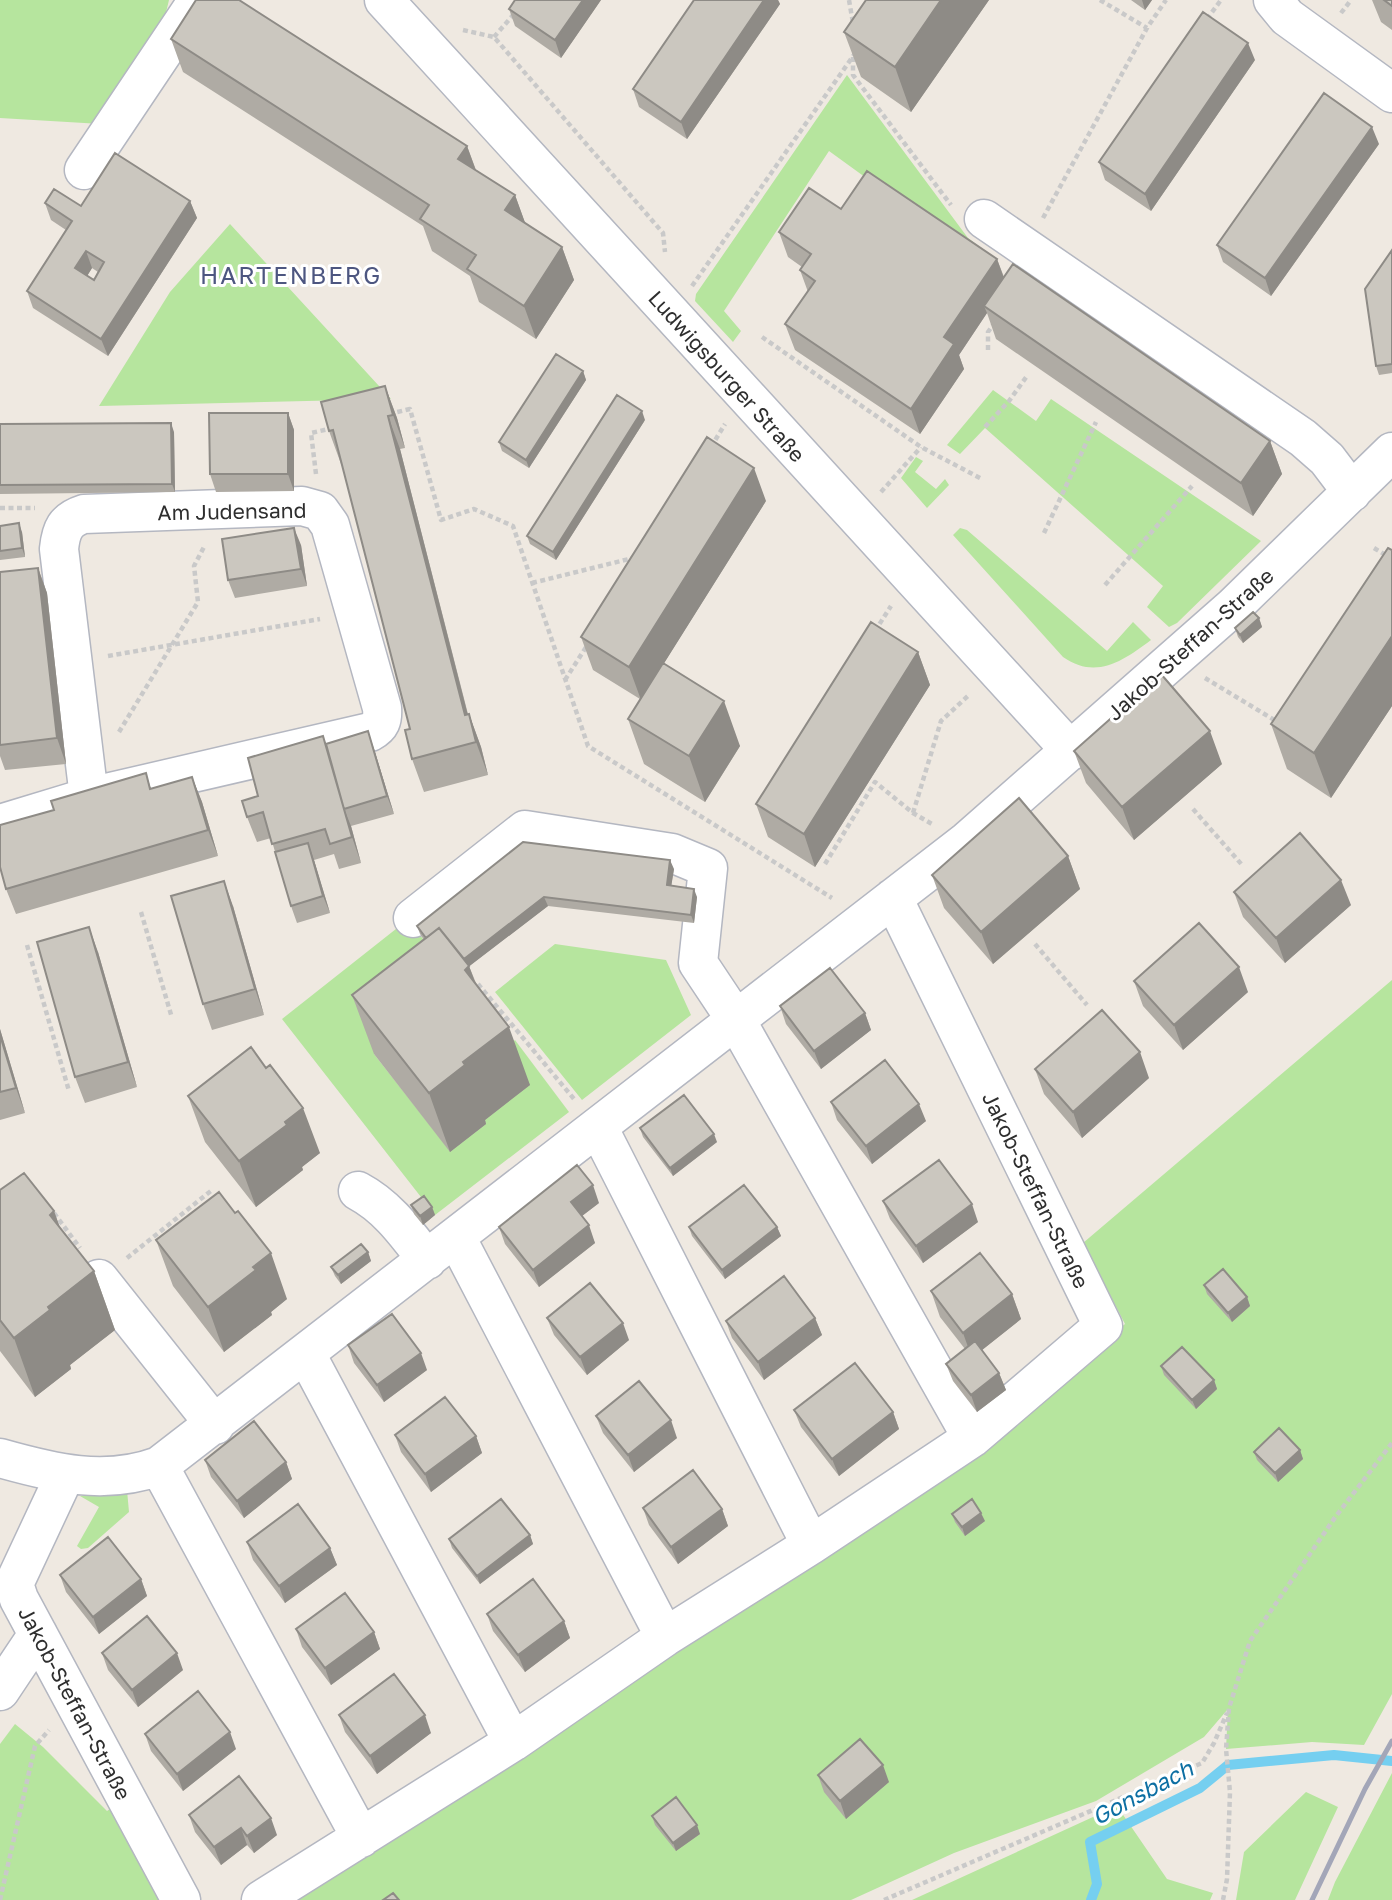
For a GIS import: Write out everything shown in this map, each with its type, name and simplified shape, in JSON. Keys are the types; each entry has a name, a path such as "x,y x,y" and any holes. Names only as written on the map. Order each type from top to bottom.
{"street":[{"path":"84,170 198,0"},
{"name":"Ludwigsburger Straße","path":"384,0 1071,751"},
{"path":"1273,0 1287,17 1392,93"},
{"path":"984,219 1303,438 1327,459 1352,492"},
{"name":"Jakob-Steffan-Straße","path":"181,1900 38,1634 14,1584 65,1475 114,1478 142,1473 159,1466 215,1425 967,841 1175,660 1392,452"},
{"name":"Am Judensand","path":"0,824 89,797 370,732 379,727 383,718 382,708 330,524 320,511 302,506 84,514 66,523 59,549 89,797"},
{"path":"413,918 525,830 672,853 708,868 698,964 736,1020 972,1438"},
{"name":"Jakob-Steffan-Straße","path":"261,1900 513,1742 665,1637 811,1545 972,1438 1104,1325 879,909"},
{"path":"598,1127 811,1545"},
{"path":"358,1191 442,1249 665,1637"},
{"path":"99,1279 215,1425"},
{"path":"306,1354 513,1742"},
{"path":"0,1458 65,1475"},
{"path":"159,1466 361,1838"},
{"path":"0,1691 38,1634"}],"path":[{"path":"849,0 853,25"},
{"path":"1100,0 1147,28"},
{"path":"1048,209 1147,28 1166,0"},
{"path":"1205,23 1221,0"},
{"path":"494,37 517,10"},
{"path":"460,29 494,37 663,233 666,259"},
{"path":"672,316 858,50"},
{"path":"853,56 853,75 953,207 984,219"},
{"path":"988,350 988,332 996,321"},
{"path":"762,337 920,447 982,479"},
{"path":"985,427 1027,376"},
{"path":"708,452 744,394"},
{"path":"385,415 410,409 441,520 474,509 513,526 588,746 879,909"},
{"path":"1044,533 1096,422"},
{"path":"320,511 311,433 335,427"},
{"path":"857,518 920,447"},
{"path":"1105,585 1192,486"},
{"path":"118,734 198,602 194,566 222,510"},
{"path":"1374,548 1392,559"},
{"path":"532,583 643,556"},
{"path":"874,632 910,575"},
{"path":"73,662 355,613"},
{"path":"565,680 594,635"},
{"path":"1175,660 1287,728"},
{"path":"913,813 941,721 995,669"},
{"path":"825,863 876,782 913,813 932,824"},
{"path":"1193,809 1242,866"},
{"path":"141,912 172,1018"},
{"path":"1034,944 1087,1005"},
{"path":"27,945 69,1091"},
{"path":"478,984 598,1127"},
{"path":"47,1204 99,1279 212,1190"},
{"path":"884,1900 1202,1763 1229,1708 1250,1642 1336,1516 1392,1443"},
{"path":"1223,1900 1227,1879 1230,1792 1226,1749 1229,1708"},
{"path":"0,1900 35,1746"}],"green space":[{"path":"0,0 169,0 161,33 101,124 0,118"},
{"path":"847,75 968,238 994,258 989,267 829,151 724,311 741,331 733,342 695,301 696,294"},
{"path":"230,224 391,399 99,406 170,292"},
{"path":"993,390 1036,421 1051,399 1261,541 1177,623 1169,627 1147,607 1163,586 985,428 960,454 947,445"},
{"path":"916,457 923,461 915,472 936,489 945,479 949,485 927,508 901,478"},
{"path":"960,528 967,530 1107,651 1133,622 1151,640 1120,661 1109,665 1087,667 1063,657 953,535"},
{"path":"403,913 460,987 374,1054 450,1151 484,1121 503,1050 515,1040 569,1112 435,1215 282,1019 401,925"},
{"path":"555,944 666,960 691,1015 582,1100 495,992"},
{"path":"1392,980 1392,1694 1364,1745 1312,1742 1226,1749 1228,1709 1204,1737 1096,1801 954,1853 851,1900 280,1900 965,1457 1125,1324 1083,1243"},
{"path":"127,1490 129,1512 88,1548 81,1549 77,1546 99,1507 80,1496"},
{"path":"15,1724 43,1747 107,1811 117,1804 168,1900 0,1900 0,1744"},
{"path":"1392,1773 1392,1900 1328,1900 1335,1882"},
{"path":"1306,1792 1338,1807 1295,1900 1236,1900 1244,1852"},
{"path":"1117,1806 1167,1879 1213,1893 1210,1900 912,1900"}],"building":[{"path":"196,0 239,0 467,146 458,159 515,195 505,210 562,247 524,306 467,269 476,255 420,219 429,205 171,39"},
{"path":"515,0 583,0 555,40 509,9"},
{"path":"694,0 764,0 681,122 633,89"},
{"path":"866,0 941,0 895,67 844,32"},
{"path":"1203,12 1248,43 1145,194 1099,162"},
{"path":"1324,93 1372,127 1265,278 1217,245"},
{"path":"115,153 190,201 101,339 27,291 72,221 45,203 54,189 81,206","holes":["86,251 104,262 94,280 75,268"]},
{"path":"867,171 997,259 944,337 954,344 911,409 785,324 815,281 800,270 811,254 779,232 809,188 841,209"},
{"path":"1392,250 1392,364 1376,366 1365,289"},
{"path":"1013,264 1270,441 1241,483 984,306"},
{"path":"556,354 583,371 526,460 499,442"},
{"path":"385,386 393,415 388,416 465,715 469,714 476,742 412,759 405,730 410,729 333,430 329,431 321,402"},
{"path":"617,395 642,411 553,552 527,536"},
{"path":"209,413 288,413 288,474 210,474"},
{"path":"171,423 172,484 0,485 0,424"},
{"path":"707,437 754,468 629,667 581,637"},
{"path":"19,523 22,548 0,551 0,526"},
{"path":"294,528 301,569 228,580 222,539"},
{"path":"1388,548 1392,550 1392,636 1314,753 1271,724"},
{"path":"38,568 57,738 0,745 0,572"},
{"path":"1253,612 1259,618 1240,635 1235,628"},
{"path":"871,622 918,652 804,834 756,804"},
{"path":"663,663 724,701 689,756 628,719"},
{"path":"1161,674 1210,731 1122,807 1074,751"},
{"path":"368,731 387,796 344,809 326,744"},
{"path":"323,736 352,837 330,844 325,829 272,844 263,812 247,817 242,801 258,796 248,758"},
{"path":"146,773 150,789 192,777 208,830 6,889 0,867 0,825 54,810 51,801"},
{"path":"1019,798 1068,856 981,932 932,875"},
{"path":"1300,833 1341,880 1276,938 1234,892"},
{"path":"523,842 670,860 667,885 694,889 691,915 544,897 464,959 439,928 426,938 417,926"},
{"path":"308,843 323,896 291,906 275,852"},
{"path":"224,881 255,989 203,1004 171,896"},
{"path":"1199,923 1239,967 1174,1025 1134,981"},
{"path":"89,927 128,1062 75,1077 37,942"},
{"path":"439,928 469,966 465,970 509,1027 463,1062 465,1065 429,1093 352,995"},
{"path":"830,968 865,1013 814,1051 780,1006"},
{"path":"1102,1010 1140,1052 1073,1112 1035,1069"},
{"path":"0,1035 16,1088 0,1092"},
{"path":"251,1047 266,1068 270,1065 303,1108 285,1122 287,1125 239,1161 188,1096"},
{"path":"885,1060 919,1104 866,1146 831,1102"},
{"path":"684,1095 714,1134 670,1168 640,1128"},
{"path":"939,1160 972,1204 916,1246 883,1201"},
{"path":"577,1165 593,1185 571,1202 589,1225 533,1270 499,1227"},
{"path":"24,1173 54,1211 50,1215 94,1271 14,1338 0,1320 0,1190"},
{"path":"744,1185 777,1227 722,1270 689,1227"},
{"path":"219,1192 235,1213 238,1211 271,1253 253,1267 256,1270 208,1307 156,1240"},
{"path":"424,1196 432,1207 420,1216 411,1205"},
{"path":"361,1244 368,1252 338,1275 331,1267"},
{"path":"980,1253 1012,1294 963,1333 931,1291"},
{"path":"1223,1269 1247,1297 1228,1313 1204,1285"},
{"path":"784,1276 815,1318 758,1362 726,1321"},
{"path":"590,1283 623,1323 580,1357 547,1318"},
{"path":"392,1314 421,1353 377,1385 348,1345"},
{"path":"975,1341 999,1373 971,1395 946,1364"},
{"path":"1182,1347 1214,1380 1192,1400 1161,1366"},
{"path":"855,1363 893,1412 832,1459 794,1410"},
{"path":"639,1381 671,1420 628,1455 596,1416"},
{"path":"445,1397 476,1436 425,1474 395,1435"},
{"path":"254,1421 286,1462 237,1501 205,1460"},
{"path":"1279,1428 1300,1450 1275,1473 1254,1452"},
{"path":"693,1470 722,1509 671,1547 643,1508"},
{"path":"501,1499 530,1535 477,1576 449,1539"},
{"path":"972,1499 981,1513 962,1527 952,1514"},
{"path":"298,1504 330,1548 279,1586 247,1542"},
{"path":"108,1537 141,1579 93,1617 60,1575"},
{"path":"533,1579 564,1621 518,1655 487,1614"},
{"path":"345,1593 374,1632 325,1668 296,1629"},
{"path":"147,1616 177,1653 132,1690 102,1653"},
{"path":"394,1674 425,1715 370,1756 339,1715"},
{"path":"198,1691 230,1732 177,1774 145,1734"},
{"path":"860,1739 883,1765 840,1801 818,1775"},
{"path":"239,1776 271,1818 247,1836 241,1828 214,1847 189,1815"},
{"path":"676,1797 697,1825 673,1843 652,1816"},
{"path":"393,1893 399,1900 383,1900"}],"waterway":[{"name":"Gonsbach","path":"1091,1900 1097,1884 1090,1842 1200,1788 1228,1765 1334,1755 1392,1761"}],"railway":[{"path":"1312,1900 1365,1789 1392,1741"}],"district":[{"name":"HARTENBERG","path":"291,274"}]}
